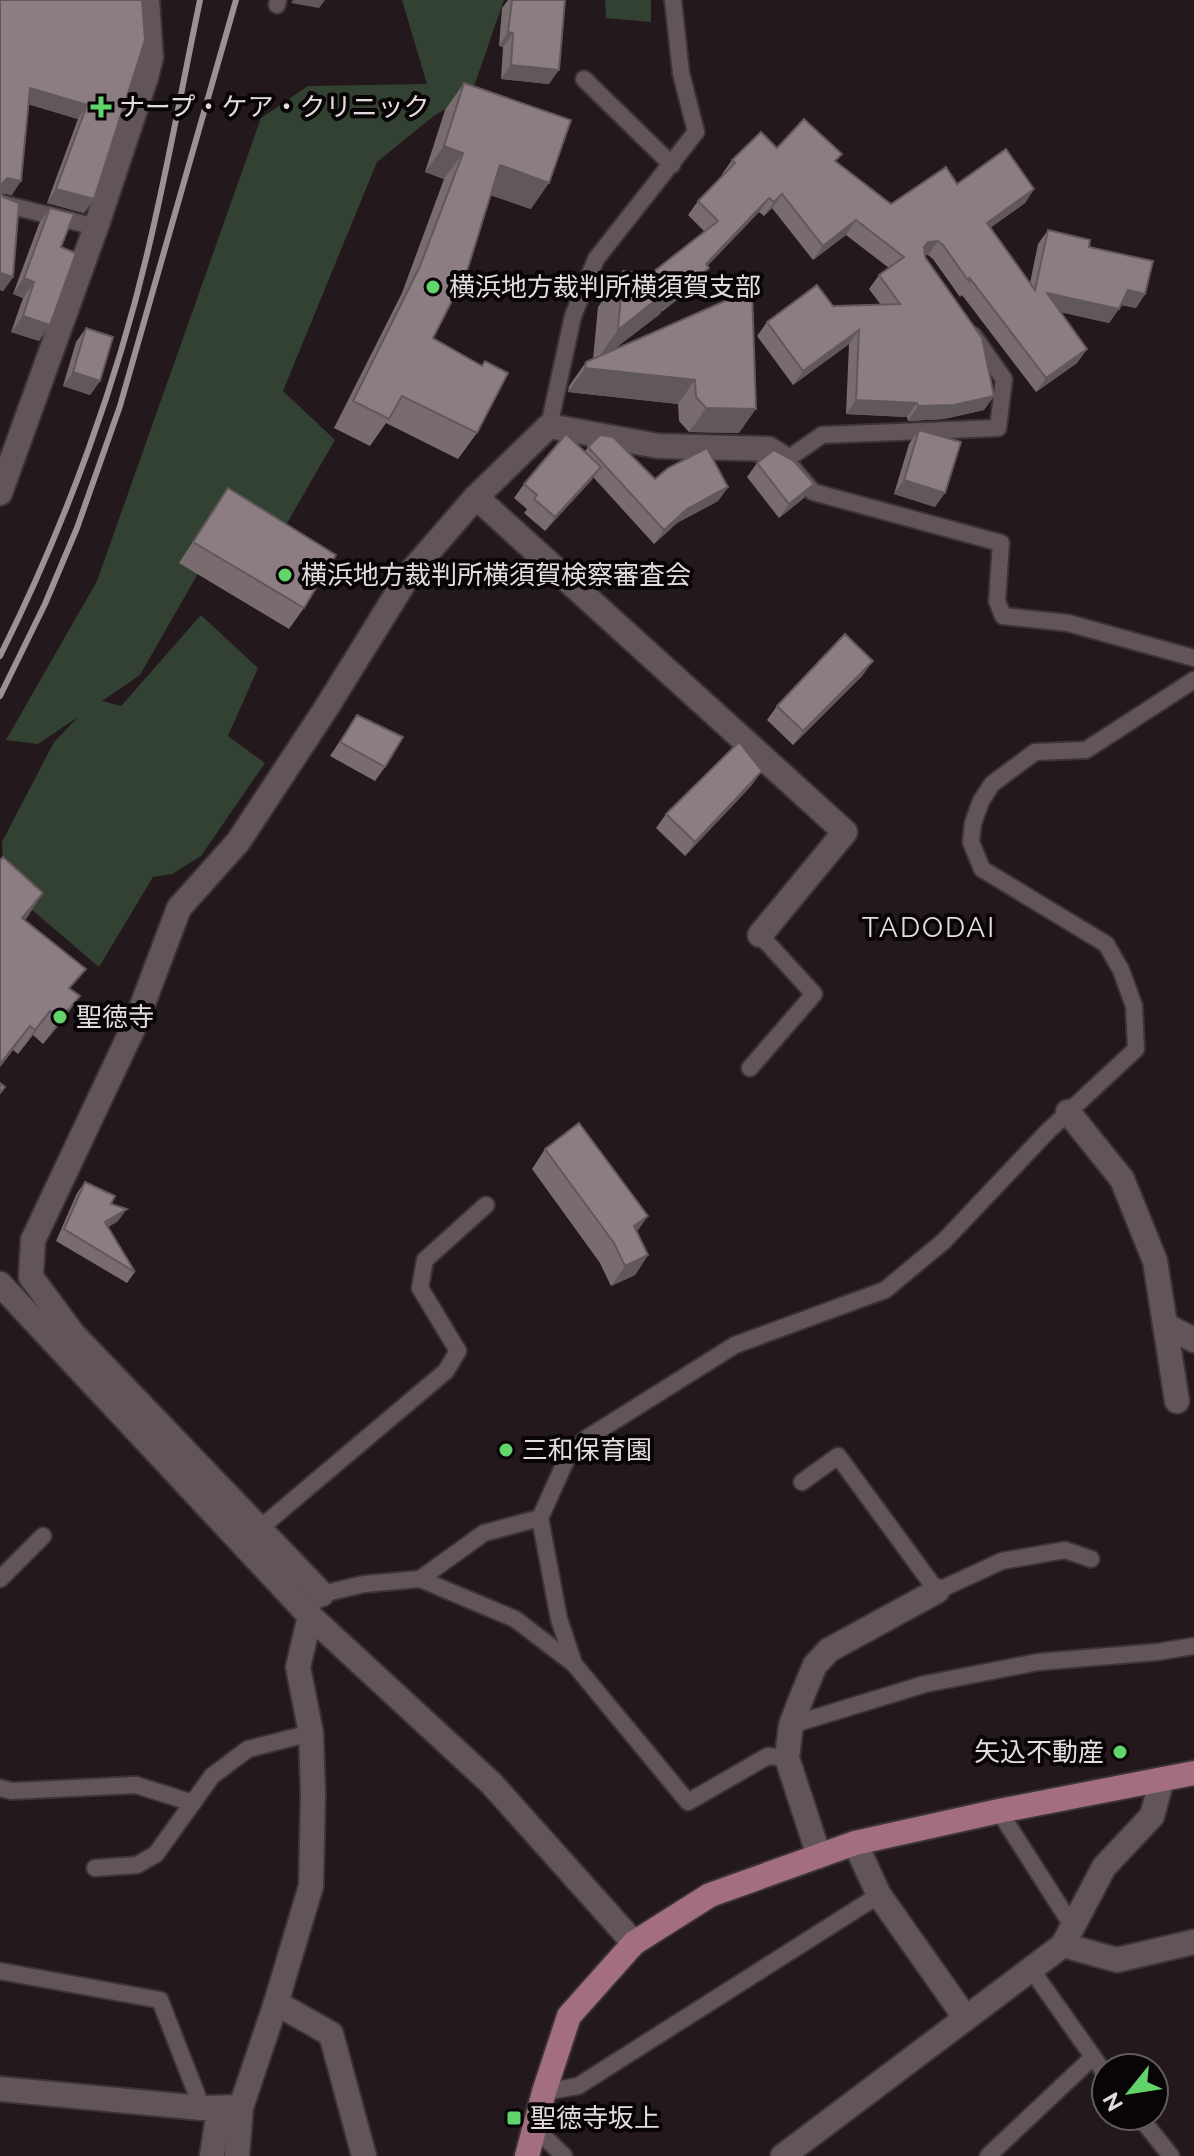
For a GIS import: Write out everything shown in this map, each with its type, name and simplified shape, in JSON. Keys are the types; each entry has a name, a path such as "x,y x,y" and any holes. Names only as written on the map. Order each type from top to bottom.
{"main road":[{"path":"527,2156 569,2016 634,1943 710,1895 855,1843 1194,1773"}],"street":[{"path":"0,493 96,227 146,77 151,57 147,0"},
{"path":"322,1594 73,1334 31,1277 33,1240 136,1022 179,908 238,842 410,573 476,497 549,426 658,446 769,449 786,460"},
{"path":"476,497 845,832 760,935"},
{"path":"1068,1112 1122,1179 1155,1261 1177,1401"},
{"path":"0,1284 310,1616 491,1783 634,1943"},
{"path":"1165,1325 1194,1340"},
{"path":"819,1856 787,1758 791,1725 815,1665 829,1650 937,1591"},
{"path":"212,2156 221,2108 276,2003 311,1886 311,1733 298,1667 310,1616"},
{"path":"783,2156 1031,1969 1068,1936 1104,1867 1152,1816 1162,1779"},
{"path":"855,1843 879,1895 965,2017"},
{"path":"1068,1936 1117,1960 1194,1942"},
{"path":"276,2003 331,2034 364,2156"},
{"path":"0,2089 221,2108"},
{"path":"221,2108 237,2156"}],"lane":[{"path":"549,426 573,316 596,259 696,132 681,73 673,0"},
{"path":"584,79 672,165"},
{"path":"0,203 96,227"},
{"path":"960,315 1004,379 998,428 822,435 786,460 813,492 1001,543 997,601 1003,616 1068,623 1194,658"},
{"path":"574,1664 559,1619 540,1518 568,1456 587,1438 735,1345 885,1290 944,1241 1068,1112 1136,1049 1132,1000 1121,970 1106,944 982,869 971,842 973,823 981,801 992,784 1035,752 1086,750 1194,680"},
{"path":"750,1068 814,994 760,935"},
{"path":"259,1529 446,1371 458,1351 420,1288 425,1260 486,1205"},
{"path":"802,1482 838,1456 937,1591 1002,1561 1065,1550 1091,1559"},
{"path":"420,1579 484,1533 540,1518"},
{"path":"0,1579 43,1536"},
{"path":"310,1616 322,1594 364,1584 420,1579 515,1619 574,1664 688,1802 768,1756 787,1758"},
{"path":"791,1725 925,1684 1038,1662 1194,1646"},
{"path":"95,1868 137,1865 156,1854 212,1776 248,1749 311,1733"},
{"path":"0,1788 12,1791 136,1785 193,1803"},
{"path":"999,1811 1068,1936"},
{"path":"544,2092 578,2086 879,1895"},
{"path":"1031,1969 1090,2055"},
{"path":"0,1971 160,2000 221,2108"},
{"path":"988,2156 1090,2060"},
{"path":"535,2128 564,2156"},
{"path":"1152,2132 1171,2156"}],"green space":[{"path":"402,0 504,0 471,95 435,115 377,162 283,391 335,440 283,530 200,570 140,675 102,701 121,706 201,615 258,668 228,736 265,763 201,856 172,874 153,877 99,967 4,886 2,842 54,742 78,717 38,744 6,740 97,581 261,118 308,86 427,84"},
{"path":"605,0 651,0 651,22 606,18"}],"building":[{"path":"0,0 142,0 145,40 94,199 56,189 87,105 30,88 21,181 7,178 0,186"},
{"path":"512,0 565,0 559,70 511,65 513,33 508,32"},
{"path":"464,83 571,120 549,183 500,165 467,271 433,338 482,366 485,361 508,373 477,433 402,396 389,419 353,401 420,266 463,153 444,146"},
{"path":"804,119 842,154 835,161 891,204 946,167 957,184 1006,149 1034,189 987,223 1035,290 1048,230 1090,240 1089,247 1153,261 1145,294 1128,290 1119,309 1047,293 1087,349 1046,378 943,245 938,241 928,242 924,247 925,257 982,338 994,396 954,405 918,406 917,403 856,400 859,330 803,371 767,322 817,285 833,306 900,304 879,275 904,257 856,220 823,246 782,194 774,202 769,198 706,264 709,268 672,297 685,277 653,272 718,221 698,201 735,163 732,160 761,132 777,148"},
{"path":"0,190 3,197 19,203 13,277 0,273"},
{"path":"50,208 74,214 61,247 76,253 50,325 23,316 34,282 24,278"},
{"path":"623,271 685,277 618,330"},
{"path":"752,289 756,409 706,408 696,397 695,380 585,368 586,362"},
{"path":"86,328 113,337 100,381 73,372"},
{"path":"919,430 961,442 945,493 904,480"},
{"path":"566,434 601,467 555,517 534,499 537,495 524,484"},
{"path":"600,435 613,437 655,479 668,468 707,448 728,487 687,509 664,530 588,447"},
{"path":"774,450 794,461 814,484 789,504 757,463"},
{"path":"228,488 336,555 304,608 193,542"},
{"path":"845,634 873,661 803,731 777,706"},
{"path":"357,715 403,737 385,767 340,742"},
{"path":"739,742 762,771 695,842 666,814"},
{"path":"3,857 43,893 22,918 86,969 69,988 80,996 60,1020 50,1011 35,1030 30,1026 0,1064 0,860"},
{"path":"579,1123 648,1216 634,1226 648,1255 625,1266 614,1243 545,1149"},
{"path":"85,1182 115,1196 111,1204 127,1209 105,1222 135,1272 64,1229"}],"railway":[{"path":"0,656 69,502 124,341 159,204 200,0"},
{"path":"0,696 45,604 77,528 120,406 236,0"}],"place":[{"name":"ナープ・ケア・クリニック","path":"101,107"},
{"name":"横浜地方裁判所横須賀支部","path":"433,287"},
{"name":"横浜地方裁判所横須賀検察審査会","path":"285,575"},
{"name":"聖徳寺","path":"60,1017"},
{"name":"三和保育園","path":"506,1450"},
{"name":"矢込不動産","path":"1120,1752"},
{"name":"聖徳寺坂上","path":"514,2118"}],"district":[{"name":"TADODAI","path":"929,927"}]}
